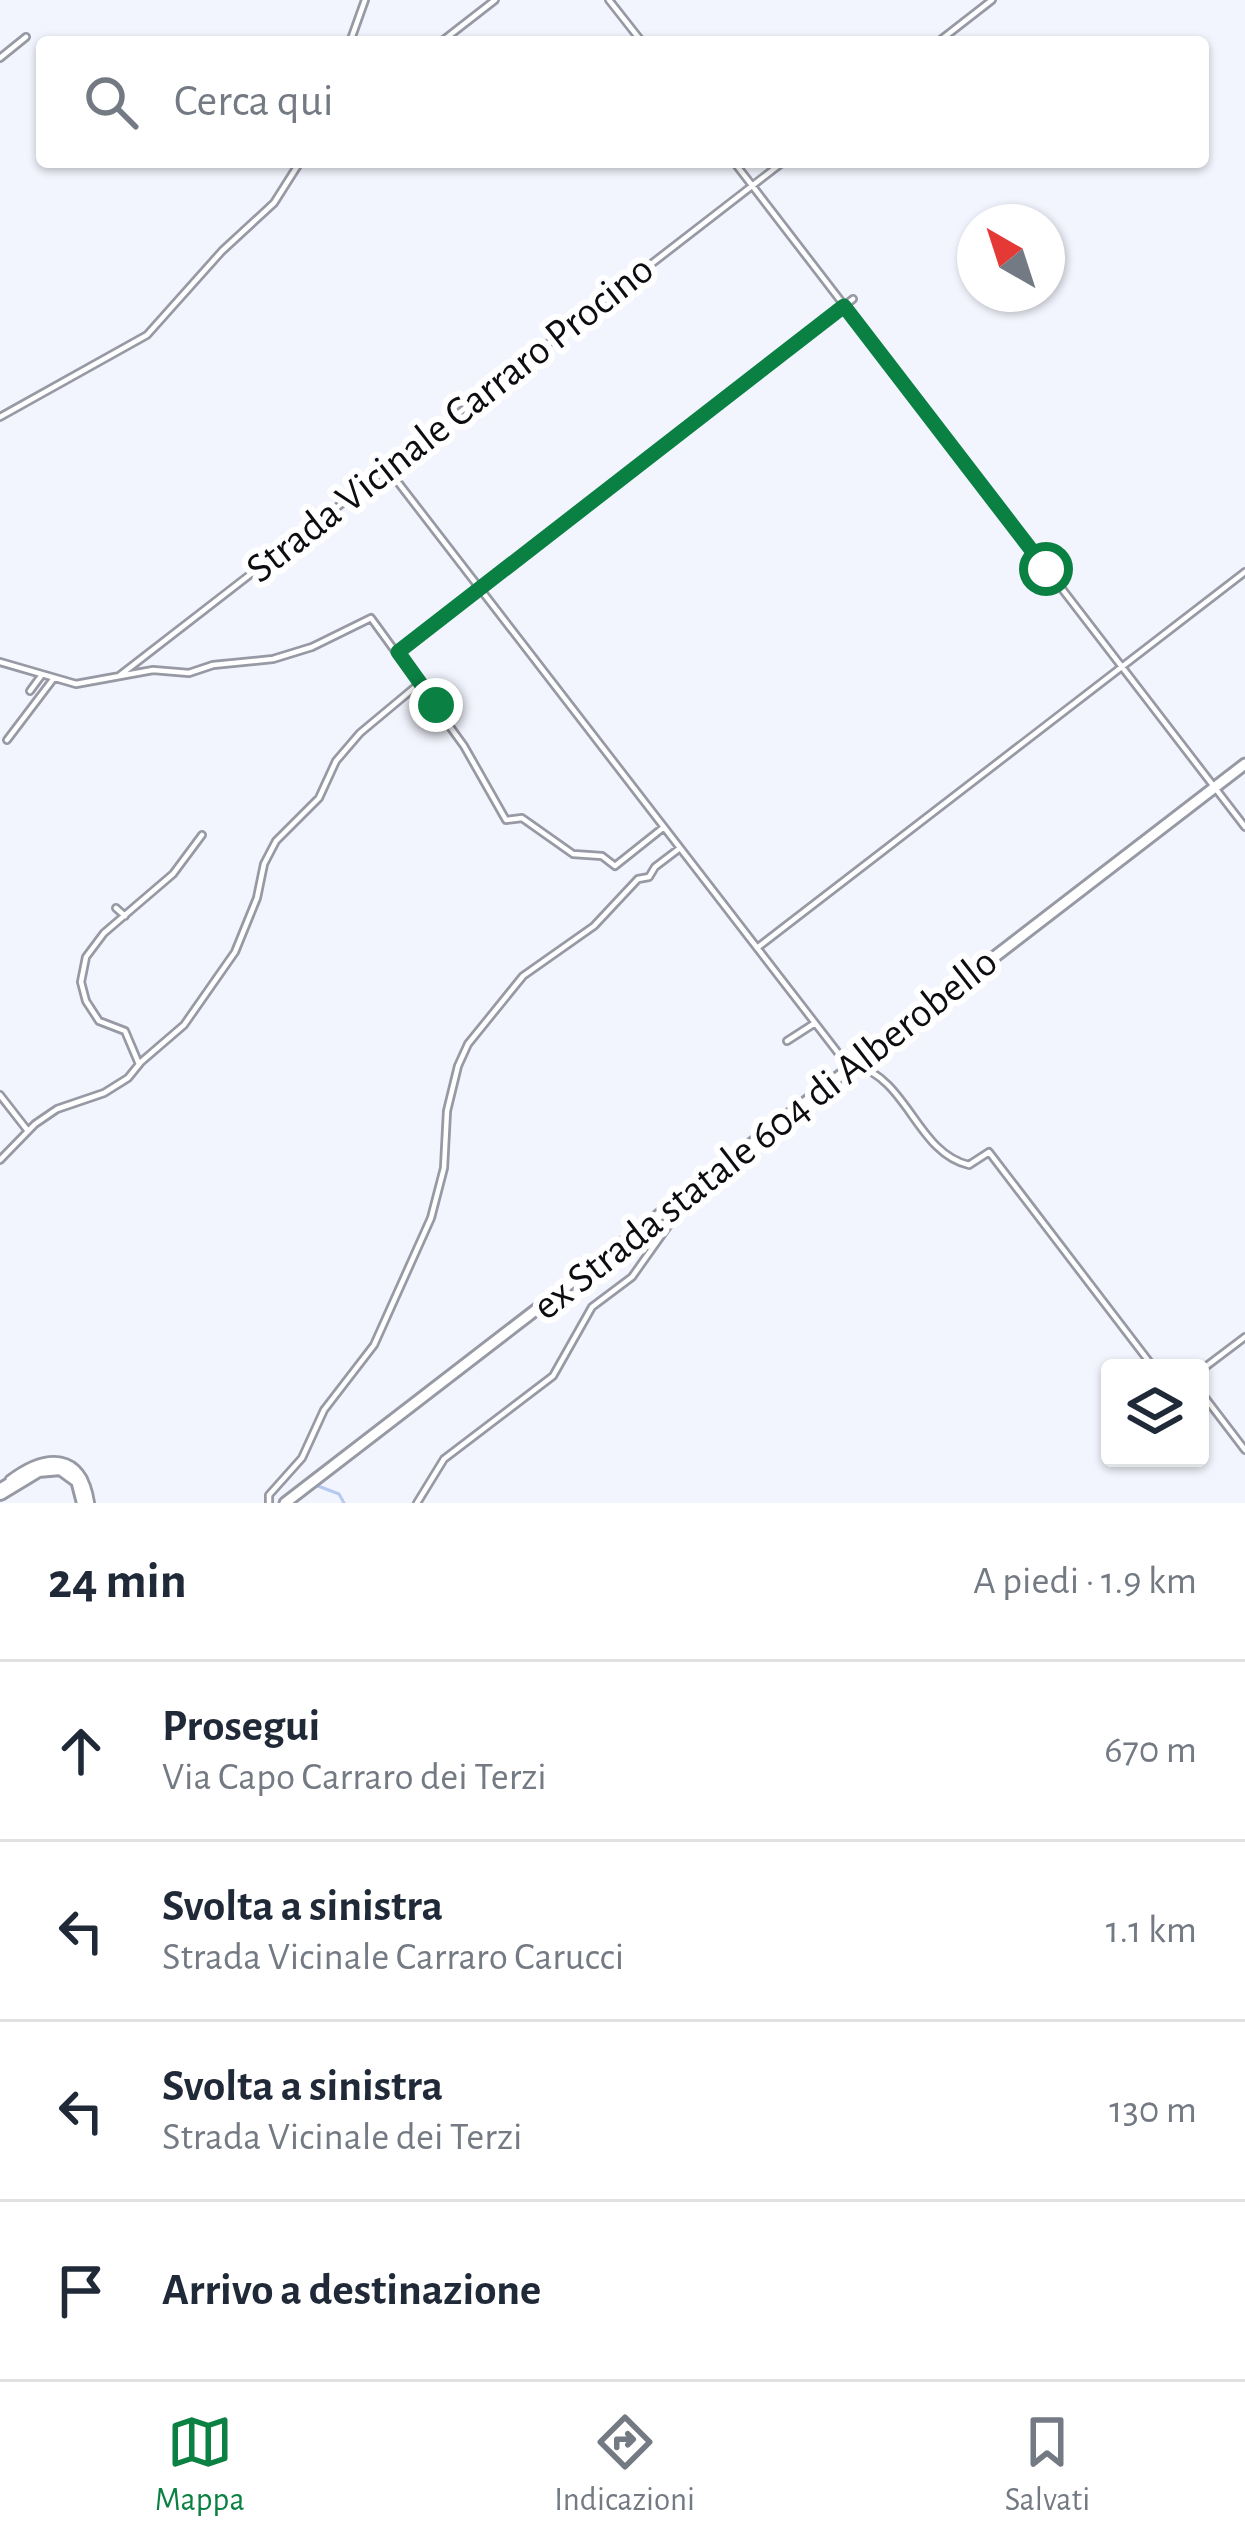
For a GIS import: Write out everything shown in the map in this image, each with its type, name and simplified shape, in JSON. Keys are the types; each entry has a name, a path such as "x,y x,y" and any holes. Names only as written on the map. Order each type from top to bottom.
{"highway":[{"path":"0,1495 33,1472 56,1466 71,1472 88,1503"}],"main road":[{"name":"ex Strada statale 604 di Alberobello","path":"285,1503 1245,764"}],"street":[{"path":"352,36 365,0"},
{"path":"448,36 495,0"},
{"path":"609,0 637,36"},
{"path":"946,36 992,0"},
{"path":"0,58 26,37"},
{"path":"0,417 147,335 222,251 274,203 296,168"},
{"path":"738,168 1245,827"},
{"name":"Strada Vicinale Carraro Procino","path":"118,676 774,168"},
{"path":"398,652 853,299"},
{"path":"387,468 815,1024 852,1067 868,1069 903,1100 948,1158 969,1165 988,1152 1147,1359"},
{"path":"757,948 1245,572"},
{"path":"0,662 81,684 154,670 189,673 213,665 263,662 312,647 371,618 464,746 506,820 520,818 573,854 605,856 615,866 664,827"},
{"path":"30,691 42,675"},
{"path":"7,740 54,678"},
{"path":"0,1160 28,1131 64,1105 113,1088 131,1076 180,1028 232,958 255,903 265,860 276,841 316,801 336,761 360,733 420,683"},
{"path":"139,1064 125,1031 97,1019 82,989 84,964 92,946 172,874 202,835"},
{"path":"268,1503 269,1495 307,1450 325,1410 374,1346 431,1218 444,1168 447,1111 468,1044 515,983 598,923 638,879 647,879 680,848"},
{"path":"132,896 138,905"},
{"path":"116,908 125,916"},
{"path":"787,1041 815,1024"},
{"path":"0,1095 28,1131"},
{"path":"417,1503 444,1459 553,1376 588,1311 632,1277 690,1200 689,1193"},
{"path":"1209,1364 1245,1337"},
{"path":"1209,1403 1245,1450"},
{"path":"0,1495 28,1466 56,1459 80,1472 88,1503"}],"waterway":[{"path":"318,1486 339,1494 344,1503"}],"route":[{"path":"436,705 398,652 844,306 1046,569"}]}
